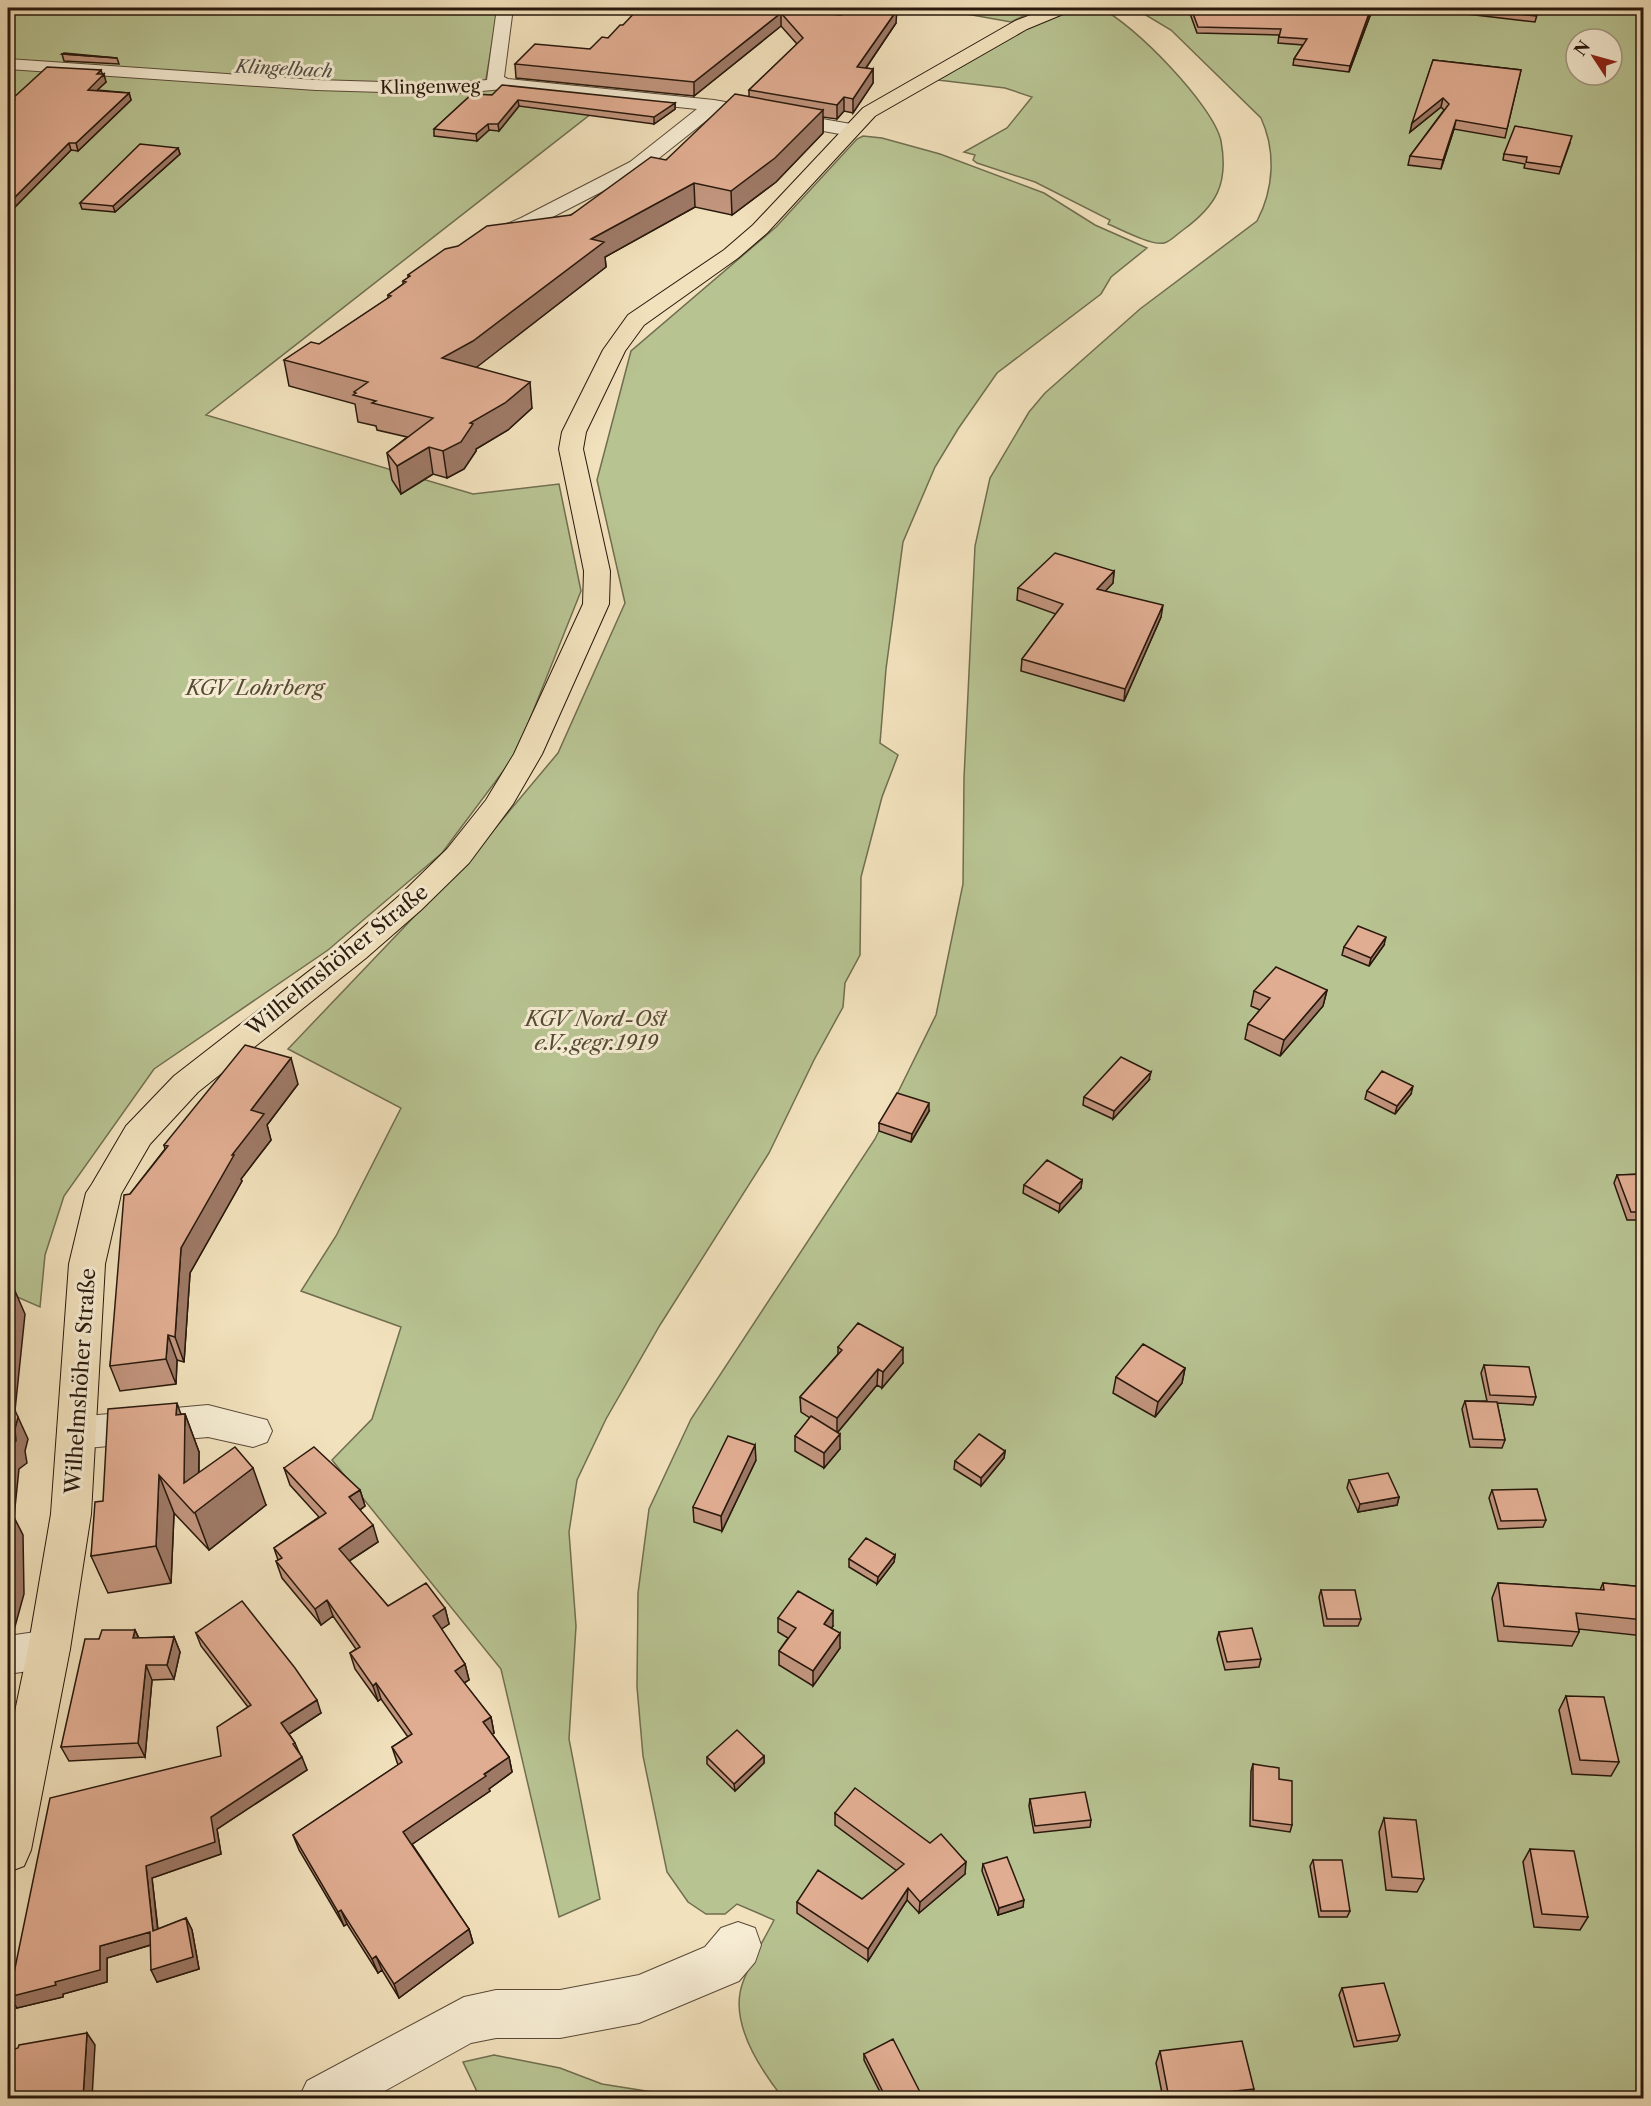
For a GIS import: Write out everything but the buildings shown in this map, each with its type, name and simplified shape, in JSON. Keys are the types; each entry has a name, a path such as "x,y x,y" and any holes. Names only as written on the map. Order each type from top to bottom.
{"main road":[{"name":"Wilhelmshöher Straße","path":"8,1850 49,1649 72,1514 87,1263 104,1193 138,1135 186,1084 355,951 410,903 458,856 498,804 528,754 596,604 597,571 571,449 574,432 614,350 628,328 650,309 731,254 760,230 869,112 1021,25 1062,8"}],"street":[{"path":"503,84 495,80 505,8"},
{"name":"Klingenweg","path":"8,64 362,87 450,89 503,84 714,105 851,130"},
{"path":"477,246 497,233 528,222 637,166 714,105"},
{"path":"76,1433 208,1420 253,1431"},
{"path":"8,1655 49,1649"},
{"path":"324,2098 464,2021 496,2014 560,2014 639,1999 722,1964 738,1945"}],"green space":[{"name":"KGV Lohrberg","path":"8,8 498,8 485,85 610,99 206,415 473,494 559,484 581,591 516,754 442,853 328,950 154,1069 64,1196 45,1255 40,1307 8,1293"},
{"path":"933,8 1040,8 1011,22"},
{"path":"1077,8 1100,8 1132,30 1151,47 1204,108 1221,141 1223,170 1221,182 1212,203 1194,221 1166,242 1152,242 1128,233 1108,224 1110,220 1035,182 977,163 973,160 975,155 964,152 1007,128 1032,97 1005,88 938,80 1028,28"},
{"path":"1134,8 1643,8 1643,2098 783,2098 756,2059 749,2044 743,2028 739,1997 743,1982 774,1920 737,1904 725,1914 706,1914 688,1902 667,1872 643,1756 637,1687 638,1593 649,1509 691,1419 875,1139 936,1015 963,884 964,778 975,546 990,478 1029,412 1045,393 1140,309 1257,221 1267,196 1271,170 1269,144 1261,118 1171,30"},
{"name":"KGV Nord-Ost e.V.,gegr.1919","path":"863,136 882,138 940,154 1044,193 1095,225 1147,248 1111,277 1101,294 997,373 935,467 903,542 886,669 880,743 898,755 882,797 861,877 860,955 845,983 843,1007 814,1060 769,1153 660,1325 606,1419 577,1480 569,1532 576,1626 569,1739 600,1899 559,1917 501,1669 332,1460 372,1419 401,1327 301,1291 336,1236 401,1108 288,1049 470,858 558,753 625,603 597,480 631,351 776,227 857,139"},
{"path":"494,2055 560,2068 602,2084 652,2092 654,2098 480,2098 463,2062"}],"water label":[{"name":"Klingelbach","path":"284,69"}]}
